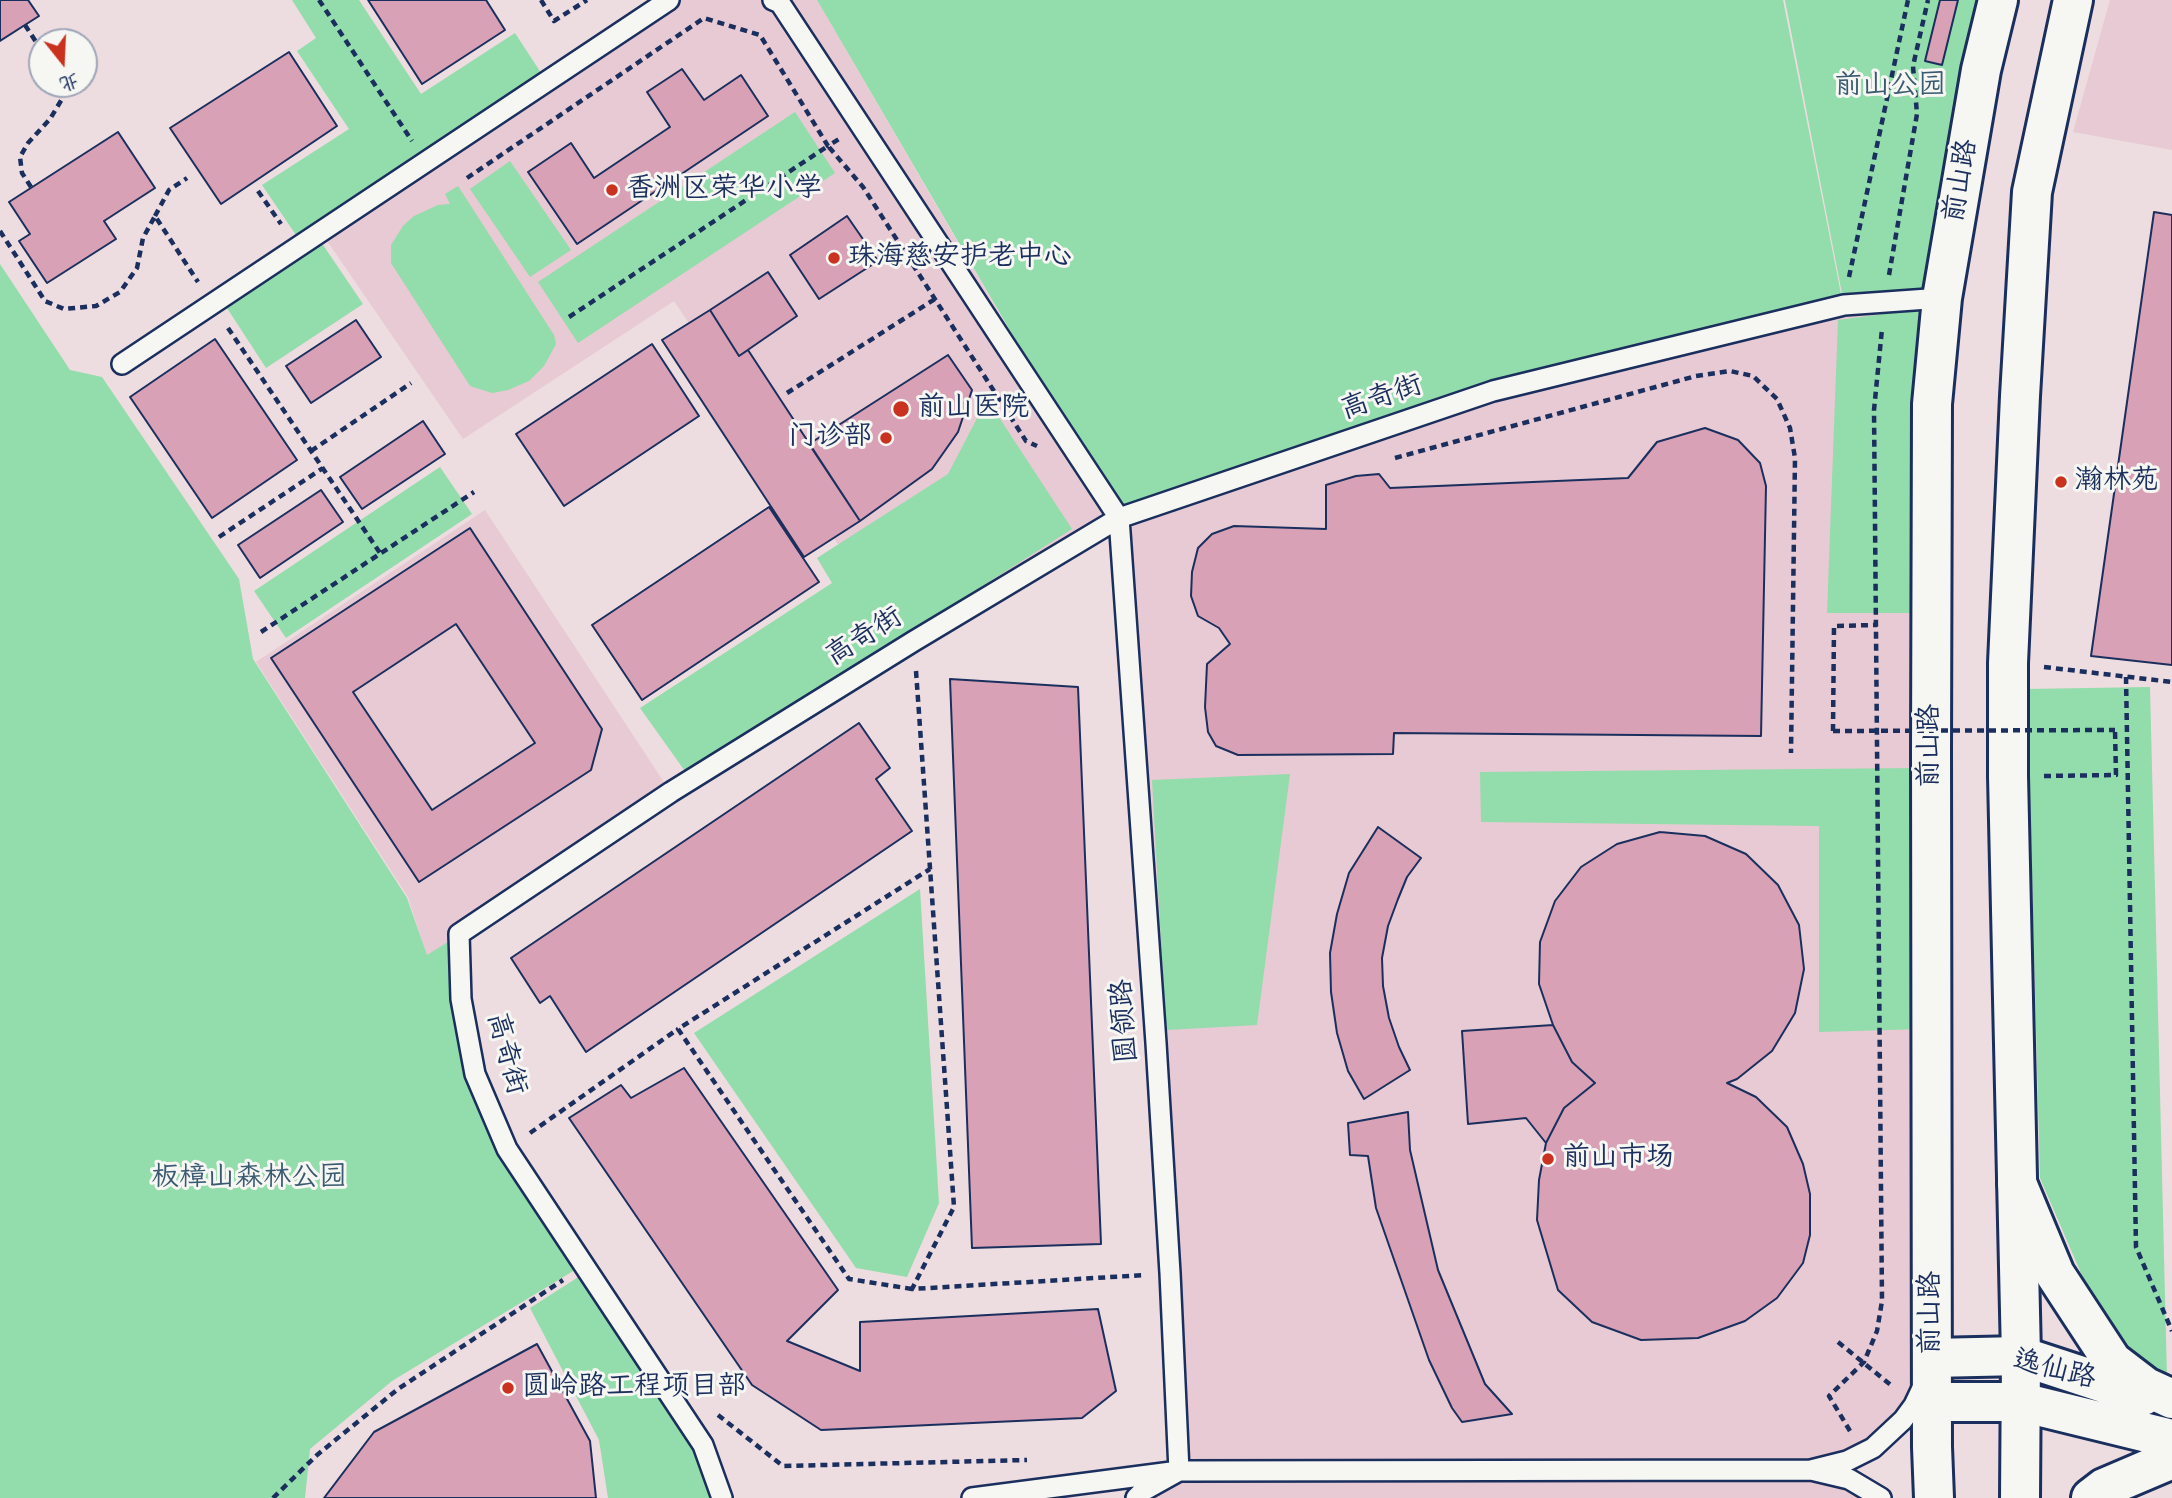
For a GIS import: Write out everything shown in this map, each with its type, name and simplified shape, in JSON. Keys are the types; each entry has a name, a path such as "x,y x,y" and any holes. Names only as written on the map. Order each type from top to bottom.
{"main road":[{"name":"前山路","path":"1934,1498 1923,1404 1932,1343 1932,418 1942,298 1981,70 1998,0"},
{"path":"2020,1498 2021,1356 2008,776 2008,663 2032,192 2073,0"},
{"path":"2016,1181 2055,1274 2112,1361 2146,1387 2172,1399"},
{"name":"逸仙路","path":"1932,1343 2021,1356 2172,1405"},
{"name":"逸仙路","path":"1923,1404 2021,1402 2172,1439"},
{"path":"2091,1498 2104,1488 2172,1459"}],"lane":[{"path":"122,365 669,0"},
{"path":"772,0 780,3 1119,518"},
{"name":"高奇街","path":"722,1498 703,1445 507,1149 475,1074 461,999 459,934 671,792 1119,518 1493,391 1844,304 1942,298"},
{"name":"圆领路","path":"1119,518 1155,1029 1179,1471"},
{"path":"972,1498 1179,1471 1811,1470 1839,1464 1863,1454 1888,1436 1923,1404"},
{"path":"1811,1470 1849,1479 1881,1498"},
{"path":"1136,1498 1143,1491 1179,1471"}],"path":[{"path":"319,0 426,162"},
{"path":"541,0 554,20 587,0"},
{"path":"1844,304 1908,0"},
{"path":"1863,1454 1829,1396 1864,1362 1877,1331 1882,1301 1874,410 1884,301 1917,114 1913,66 1928,0"},
{"path":"467,178 704,18 760,35 828,146 863,187 1026,441 1083,464"},
{"path":"25,25 28,30"},
{"path":"31,187 22,173 20,157 28,143 50,119 62,98"},
{"path":"569,317 861,126"},
{"path":"0,231 46,301 64,309 96,306 120,292 137,268 143,239 169,190 187,178"},
{"path":"258,191 297,248"},
{"path":"155,216 380,553"},
{"path":"787,393 935,299"},
{"path":"1395,458 1696,376 1730,370 1753,376 1777,399 1790,428 1795,458 1791,753"},
{"path":"311,451 411,383"},
{"path":"219,537 323,468"},
{"path":"261,632 474,492"},
{"path":"1877,625 1834,626 1833,731 2115,730 2116,775 2008,776"},
{"path":"912,1289 954,1207 914,641"},
{"path":"2008,663 2172,682"},
{"path":"2126,677 2136,1247 2172,1331"},
{"path":"507,1149 678,1029 930,869"},
{"path":"678,1029 849,1279 912,1289 1170,1273"},
{"path":"273,1498 317,1455 398,1389 584,1265"},
{"path":"1838,1342 1923,1404"},
{"path":"671,1397 719,1415 783,1466 1029,1460"}],"shaded area":[{"path":"670,0 817,0 1118,518 906,645 674,301 463,439 321,232"},
{"path":"2110,0 2172,0 2172,150 2073,132"},
{"name":"前山市场","path":"1942,298 1932,1330 1902,1420 1830,1466 1880,1498 1137,1498 1179,1471 1120,518 1493,391 1843,305"},
{"path":"485,510 671,793 427,956 408,897 256,662"}],"green space":[{"path":"292,0 359,0 421,94 515,33 543,76 298,238 262,185 349,129 297,51 316,38"},
{"path":"817,0 1783,0 1843,304 1493,390 1119,517"},
{"name":"前山公园","path":"1785,0 1998,0 1942,297 1844,304"},
{"path":"795,112 835,173 578,343 538,282"},
{"path":"510,161 571,250 530,277 470,189"},
{"path":"458,186 554,335 556,344 544,366 529,381 508,390 492,393 470,386 391,263 391,245 403,226 414,216 438,205 450,204 445,194"},
{"path":"321,242 363,304 266,368 225,305"},
{"name":"板樟山森林公园","path":"0,264 70,370 102,377 239,579 253,659 407,898 427,955 459,935 475,1075 583,1265 392,1381 310,1449 305,1498 0,1498"},
{"path":"1930,308 1918,613 1827,613 1838,320"},
{"path":"987,399 1072,529 687,774 640,708 832,583 817,558 948,474"},
{"path":"440,467 472,514 286,638 254,591"},
{"path":"2150,687 2167,1378 2125,1349 2096,1308 2040,1178 2027,689"},
{"path":"1917,768 1922,1029 1819,1032 1819,826 1481,822 1480,772"},
{"path":"1290,774 1257,1025 1166,1030 1152,780"},
{"path":"920,889 939,1203 907,1277 856,1268 694,1033"},
{"path":"580,1276 694,1447 713,1498 608,1498 599,1440 530,1308"}],"building":[{"path":"0,0 28,0 39,16 0,41"},
{"path":"368,0 486,0 505,30 422,84"},
{"path":"1940,0 1958,0 1942,65 1925,61"},
{"path":"289,52 337,126 221,204 170,128"},
{"path":"682,69 704,100 741,75 768,116 577,244 528,172 571,143 594,178 670,127 647,92"},
{"path":"118,132 155,188 104,221 116,239 47,283 19,241 30,234 9,202"},
{"path":"2154,212 2172,215 2172,665 2091,656"},
{"name":"珠海慈安护老中心","path":"847,216 878,261 819,299 790,255"},
{"path":"768,272 797,316 739,356 710,310"},
{"path":"710,310 739,356 748,350 860,521 804,557 662,340"},
{"path":"356,320 381,357 311,403 286,366"},
{"path":"215,339 297,460 212,518 130,397"},
{"path":"652,344 699,416 564,506 516,434"},
{"name":"门诊部","path":"948,355 972,390 958,432 932,469 860,521 809,444"},
{"path":"423,421 445,454 362,509 340,477"},
{"path":"1705,428 1738,440 1760,463 1766,486 1761,736 1394,733 1393,754 1238,755 1216,746 1208,732 1205,707 1207,664 1230,644 1219,628 1198,616 1191,596 1192,572 1198,548 1212,534 1234,526 1326,529 1326,485 1356,476 1379,474 1390,488 1628,478 1657,442"},
{"path":"321,490 343,522 260,578 238,545"},
{"path":"769,507 819,582 642,700 592,625"},
{"path":"470,528 602,729 591,770 419,882 271,658"},
{"path":"456,624 535,743 432,810 353,692"},
{"path":"950,679 1078,687 1101,1244 972,1248"},
{"path":"859,723 890,768 876,779 912,831 586,1052 550,996 540,1003 511,958"},
{"path":"1378,827 1421,858 1407,877 1398,899 1388,926 1382,958 1383,986 1389,1018 1410,1070 1364,1099 1348,1071 1337,1033 1331,992 1330,953 1337,914 1349,873"},
{"path":"1660,832 1705,836 1746,854 1778,885 1799,925 1804,969 1795,1013 1772,1051 1737,1079 1727,1083 1756,1097 1787,1127 1803,1164 1810,1194 1810,1235 1803,1263 1777,1298 1745,1321 1698,1338 1641,1340 1592,1322 1558,1290 1537,1220 1539,1180 1546,1143 1564,1108 1595,1083 1572,1062 1553,1025 1539,984 1540,942 1555,901 1581,867 1617,844"},
{"path":"1553,1025 1572,1062 1595,1083 1564,1108 1546,1143 1526,1118 1468,1124 1462,1031"},
{"path":"684,1068 838,1290 787,1341 860,1371 860,1322 1098,1309 1116,1391 1082,1418 821,1430 752,1385 569,1118 621,1085 631,1098"},
{"path":"1408,1112 1410,1150 1438,1270 1485,1384 1512,1414 1462,1422 1452,1408 1429,1360 1376,1208 1368,1156 1350,1155 1348,1123"},
{"name":"圆岭路工程项目部","path":"537,1344 590,1441 596,1498 324,1498 374,1432"}],"place":[{"name":"香洲区荣华小学","path":"612,190"},
{"name":"珠海慈安护老中心","path":"834,258"},
{"name":"前山医院","path":"901,409"},
{"name":"门诊部","path":"886,438"},
{"name":"瀚林苑","path":"2061,482"},
{"name":"前山市场","path":"1548,1159"},
{"name":"圆岭路工程项目部","path":"508,1388"}]}
